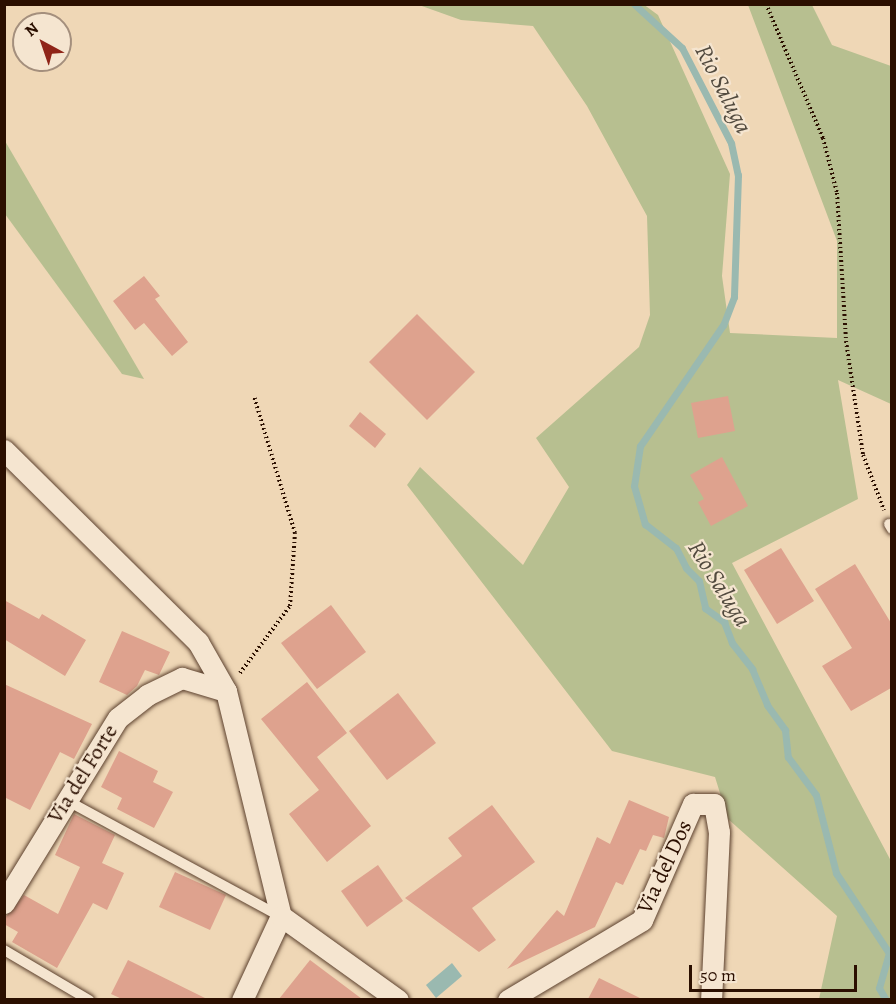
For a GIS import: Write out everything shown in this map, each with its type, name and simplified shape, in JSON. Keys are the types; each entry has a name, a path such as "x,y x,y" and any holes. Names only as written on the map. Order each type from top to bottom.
{"street":[{"path":"4,450 198,642 226,691 281,916 242,999"},
{"name":"Via del Forte","path":"4,903 118,718 147,695 182,678 226,691"},
{"name":"Via del Dos","path":"508,999 642,921 693,804 714,804 718,832 711,999"},
{"path":"281,916 399,999"}],"lane":[{"path":"66,800 281,916"},
{"path":"4,951 89,999"}],"path":[{"path":"766,4 823,138 837,194 846,341 863,454 890,527"},
{"path":"226,691 290,606 294,532 254,396"}],"green space":[{"path":"643,4 658,15 730,174 722,276 730,333 837,338 837,241 748,5 812,5 832,45 891,66 891,404 838,380 858,499 732,563 891,861 891,999 819,999 837,916 728,819 715,777 612,751 407,485 420,467 523,565 569,487 536,438 639,347 650,315 647,216 587,106 533,26 461,20 419,5"},
{"path":"4,141 144,379 122,374 5,214"}],"water":[{"path":"452,963 462,976 436,998 426,985"}],"building":[{"path":"144,276 160,296 155,299 188,342 172,356 144,323 135,330 113,301"},
{"path":"417,314 475,372 427,420 369,362"},
{"path":"728,396 735,431 698,438 691,403"},
{"path":"360,412 386,434 375,448 349,426"},
{"path":"722,457 748,506 711,526 698,502 704,499 690,475"},
{"path":"781,548 814,601 777,624 744,570"},
{"path":"855,564 891,623 891,688 851,711 822,666 852,648 815,589"},
{"path":"4,600 39,619 42,614 86,640 65,676 4,639"},
{"path":"331,605 366,652 317,689 281,643"},
{"path":"122,631 170,652 159,675 145,670 137,686 127,695 99,682"},
{"path":"307,682 347,733 317,757 371,826 327,862 289,814 319,790 261,719"},
{"path":"4,684 92,724 74,759 60,752 30,810 4,797"},
{"path":"398,693 436,743 387,780 349,731"},
{"path":"119,751 158,771 153,782 173,792 154,828 117,809 122,798 101,787"},
{"path":"629,800 669,817 664,838 653,835 646,851 640,849 623,885 616,882 595,927 507,969 557,910 564,916 597,837 610,844"},
{"path":"492,805 535,862 472,908 496,940 479,952 405,898 462,856 448,838"},
{"path":"74,814 115,835 102,863 124,873 107,910 93,903 57,968 12,942 18,932 4,924 4,919 24,895 58,914 80,867 55,855"},
{"path":"378,865 403,901 367,927 341,891"},
{"path":"175,872 226,895 210,930 159,907"},
{"path":"128,960 207,999 122,999 111,994"},
{"path":"310,960 362,999 279,999"},
{"path":"599,978 642,999 588,999"}],"waterway":[{"name":"Rio Saluga","path":"634,4 682,48 731,143 738,175 734,297 723,325 640,446 634,486 645,524 676,548 686,568 699,581 705,608 724,622 732,643 752,669 767,705 785,730 788,757 816,795 836,873 889,953 879,988 886,1000"}]}
